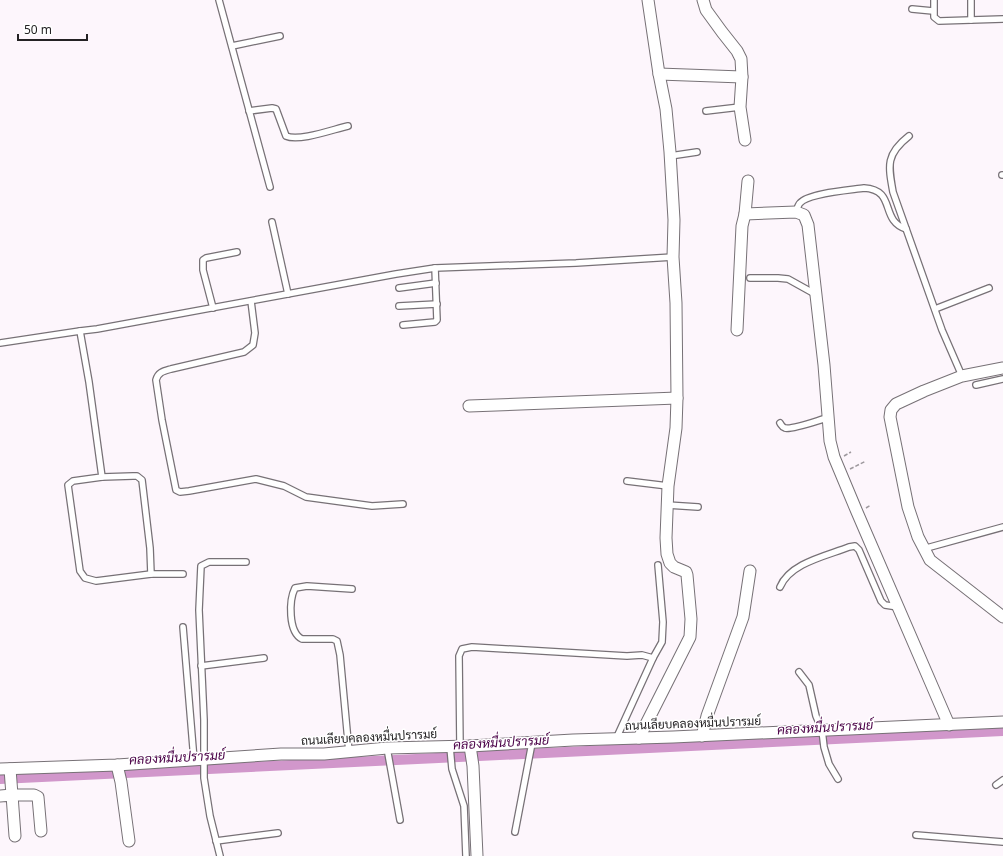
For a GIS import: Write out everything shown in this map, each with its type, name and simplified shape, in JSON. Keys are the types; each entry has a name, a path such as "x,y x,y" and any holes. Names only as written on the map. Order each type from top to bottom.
{"street":[{"path":"639,738 690,637 691,619 689,582 686,572 672,566 667,554 666,538 668,486 676,428 678,398 676,303 673,257 674,220 666,108 659,74 648,0"},
{"path":"703,0 706,10 737,51 741,60 742,77 740,107 745,140"},
{"path":"659,74 742,77"},
{"path":"737,330 742,226 745,214 748,182"},
{"path":"745,214 796,212 804,215 808,225 824,365 830,441 841,473 949,725"},
{"path":"1003,368 962,376 924,391 896,404 891,410 890,417 908,507 923,549 930,560 1003,617"},
{"path":"468,406 678,398"},
{"path":"702,736 707,716 743,617 750,572"},
{"name":"ถนนเลียบคลองหมื่นปรารมย์","path":"5,769 117,765 281,754 349,753 387,748 702,736 1003,722"},
{"path":"460,746 473,766 477,856"},
{"path":"117,765 121,782 129,841"},
{"path":"5,769 12,796 15,836"},
{"path":"0,796 34,795 38,797 41,831"}],"lane":[{"path":"219,0 270,187"},
{"path":"934,0 934,17 939,20 1003,19"},
{"path":"971,0 971,20"},
{"path":"912,9 933,11"},
{"path":"232,46 280,36"},
{"path":"706,111 740,107"},
{"path":"249,111 272,108 276,109 286,136 291,139 348,126"},
{"path":"909,136 899,144 890,158 890,173 893,192 934,309 962,376"},
{"path":"670,156 697,152"},
{"path":"796,212 800,203 817,195 872,188 880,192 886,201 894,222 906,229"},
{"path":"272,222 288,294"},
{"path":"213,308 203,270 203,260 206,258 237,252"},
{"path":"0,343 97,329 435,268 576,263 673,257"},
{"path":"403,325 436,321 438,319 435,268"},
{"path":"750,278 788,279 815,294"},
{"path":"399,288 436,283"},
{"path":"934,309 989,288"},
{"path":"251,301 255,333 253,345 244,352 171,368 157,374 156,380 162,420 176,490 180,492 189,491 256,479 284,486 306,497 372,506 404,504"},
{"path":"399,306 437,304"},
{"path":"80,331 89,382 102,477"},
{"path":"976,385 1003,379"},
{"path":"780,423 783,427 787,428 827,418"},
{"path":"151,574 150,548 142,480 137,476 102,477 76,480 68,485 80,570 85,578 90,580 151,574 183,574"},
{"path":"627,481 668,486"},
{"path":"667,505 698,507"},
{"path":"923,549 1003,528"},
{"path":"780,587 783,579 800,566 855,546 859,550 881,602 885,605 898,607"},
{"path":"200,760 200,566 209,562 246,562"},
{"path":"616,739 653,658 662,642 663,622 658,565"},
{"path":"349,753 340,656 337,641 333,639 302,639 298,637 290,612 292,594 295,588 307,586 352,589"},
{"path":"183,628 200,760 210,816 220,856"},
{"path":"466,856 464,806 452,769 460,746 459,656 462,649 472,647 627,656 642,655 653,658"},
{"path":"201,666 264,658"},
{"path":"799,672 808,685 816,716 822,730 824,747 829,764 838,780"},
{"path":"515,832 532,743"},
{"path":"387,748 400,820"},
{"path":"996,784 1003,780"},
{"path":"216,840 278,833"},
{"path":"916,836 1003,842"}],"path":[{"path":"841,473 866,461"}],"waterway":[{"name":"คลองหมื่นปรารมย์","path":"0,779 1003,731"}]}
